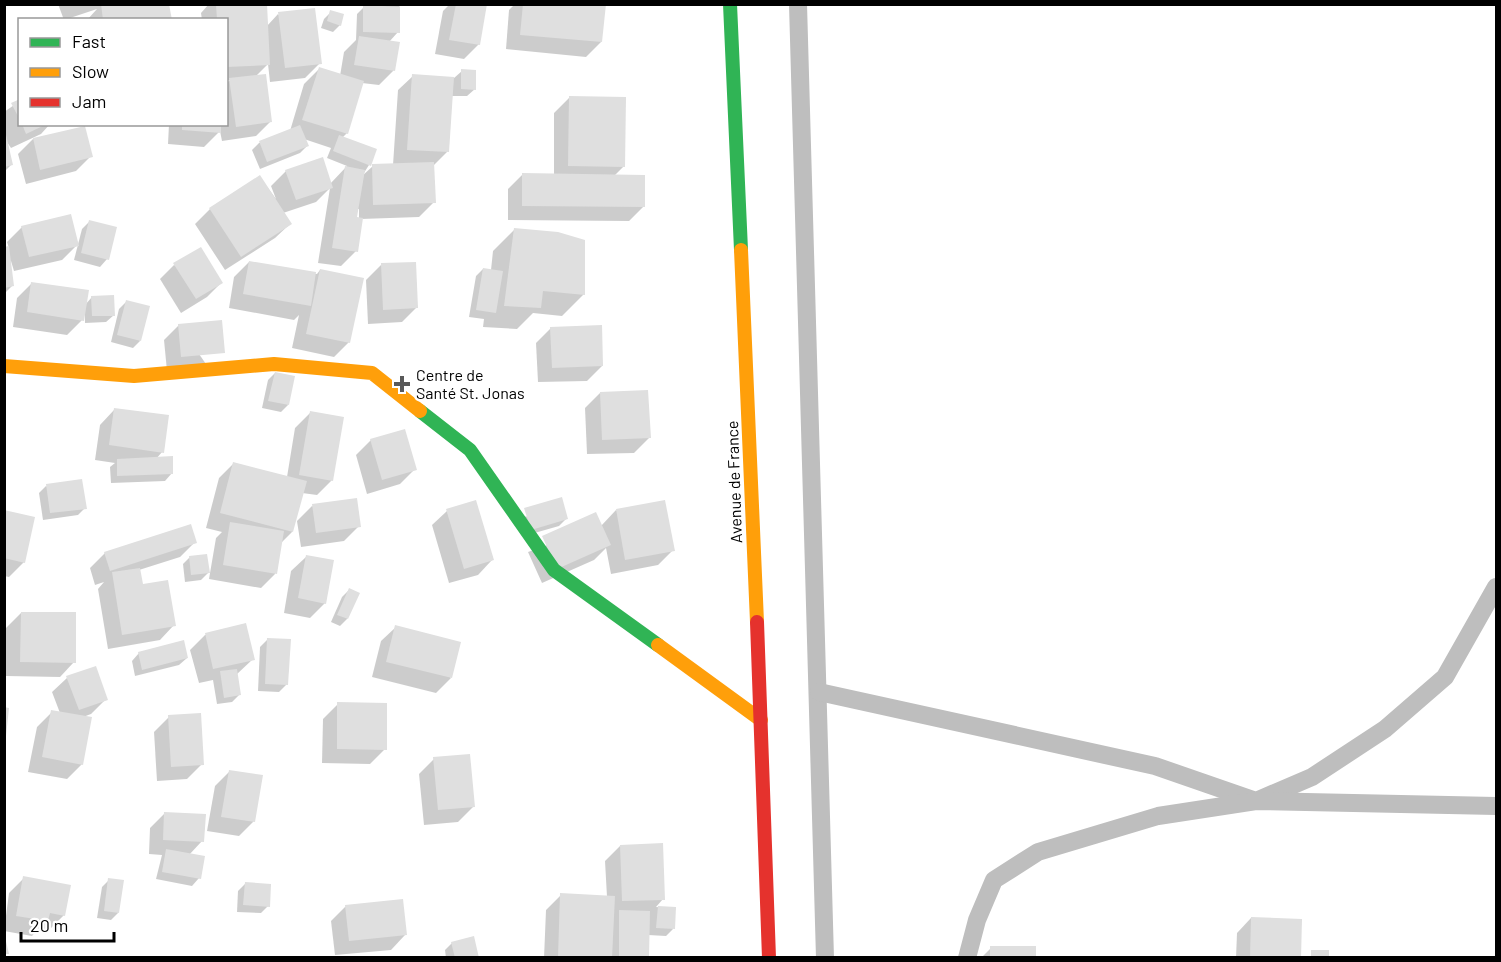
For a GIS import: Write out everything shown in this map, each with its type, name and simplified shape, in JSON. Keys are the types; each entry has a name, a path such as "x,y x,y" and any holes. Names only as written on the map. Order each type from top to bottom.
{"main road":[{"name":"Avenue de France","path":"730,4 769,957"},
{"path":"4,366 134,376 274,364 372,373 470,450 554,570 761,720"}],"lane":[{"path":"798,4 825,957"},
{"path":"819,692 1155,766 1256,801 1311,777 1385,729 1445,677 1497,587"},
{"path":"967,957 977,920 994,880 1038,852 1158,816 1256,801 1497,806"}],"building":[{"path":"101,4 169,4 172,18 103,18"},
{"path":"216,4 267,4 270,65 228,67 228,18 217,18"},
{"path":"456,4 487,4 480,45 449,40"},
{"path":"523,4 606,4 602,42 520,35"},
{"path":"363,5 400,7 400,33 363,32"},
{"path":"315,8 322,64 285,68 278,12"},
{"path":"330,10 344,14 341,26 327,21"},
{"path":"359,36 400,42 395,71 354,65"},
{"path":"319,67 364,81 348,134 302,120"},
{"path":"461,69 476,70 476,90 461,89"},
{"path":"266,74 272,122 236,127 229,78"},
{"path":"412,74 454,77 449,152 407,150"},
{"path":"569,96 626,97 625,167 568,166"},
{"path":"18,100 18,116 11,103"},
{"path":"300,125 309,146 267,162 259,141"},
{"path":"4,126 13,165 4,167"},
{"path":"23,126 43,126 26,134"},
{"path":"85,126 93,157 40,170 33,138"},
{"path":"182,126 221,126 221,133 182,130"},
{"path":"339,135 377,149 371,166 333,151"},
{"path":"323,157 333,188 296,200 285,170"},
{"path":"434,162 436,203 373,205 372,164"},
{"path":"345,166 365,170 357,217 363,218 358,252 332,248"},
{"path":"522,173 645,175 645,207 522,206"},
{"path":"260,175 292,224 241,257 209,208"},
{"path":"71,214 79,246 29,257 21,226"},
{"path":"89,220 117,227 109,260 81,253"},
{"path":"514,228 558,232 585,240 585,295 543,291 541,308 504,306"},
{"path":"9,246 14,286 4,288 4,247"},
{"path":"201,247 223,283 196,299 173,263"},
{"path":"249,261 316,272 311,306 243,294"},
{"path":"416,262 418,308 383,310 381,263"},
{"path":"483,268 503,271 496,313 476,310"},
{"path":"320,269 364,278 350,343 306,334"},
{"path":"31,282 89,290 84,321 27,312"},
{"path":"114,295 115,316 92,316 91,296"},
{"path":"126,300 150,306 141,341 117,335"},
{"path":"222,320 225,353 181,357 178,324"},
{"path":"602,325 603,366 552,368 550,327"},
{"path":"275,372 295,376 289,405 268,401"},
{"path":"648,390 651,438 602,440 600,392"},
{"path":"114,408 169,415 164,453 109,445"},
{"path":"310,411 344,417 333,481 299,475"},
{"path":"405,429 417,470 382,480 370,439"},
{"path":"173,456 173,474 117,476 117,459"},
{"path":"233,462 307,481 293,532 220,513"},
{"path":"82,479 87,509 50,513 46,484"},
{"path":"562,497 568,519 531,530 524,508"},
{"path":"357,498 361,527 316,533 312,504"},
{"path":"476,500 494,560 464,569 446,509"},
{"path":"665,500 675,551 625,560 616,509"},
{"path":"4,510 35,517 25,563 4,558"},
{"path":"596,512 611,545 557,569 542,536"},
{"path":"230,522 284,531 277,574 223,565"},
{"path":"191,524 197,543 110,571 104,552"},
{"path":"207,554 210,573 191,575 189,556"},
{"path":"306,555 334,560 326,604 298,598"},
{"path":"140,568 143,584 168,580 176,626 122,635 112,572"},
{"path":"349,588 360,593 348,619 337,615"},
{"path":"21,612 76,612 76,663 20,662"},
{"path":"246,623 255,660 213,669 205,633"},
{"path":"395,625 461,642 452,678 386,662"},
{"path":"267,638 291,639 288,685 265,684"},
{"path":"184,640 188,658 142,670 138,652"},
{"path":"96,666 108,700 79,710 66,676"},
{"path":"237,669 241,695 224,698 220,671"},
{"path":"337,702 387,703 387,750 337,749"},
{"path":"4,707 9,708 6,736 4,736"},
{"path":"51,710 92,717 83,765 42,757"},
{"path":"201,713 204,765 171,767 168,715"},
{"path":"470,754 475,807 438,810 433,757"},
{"path":"229,770 263,775 255,822 221,817"},
{"path":"164,812 206,814 204,842 163,840"},
{"path":"663,843 665,900 622,901 620,845"},
{"path":"166,849 205,856 201,879 162,872"},
{"path":"23,876 71,885 65,916 50,913 48,921 16,916"},
{"path":"108,878 124,880 119,913 104,911"},
{"path":"245,882 271,884 270,907 243,905"},
{"path":"560,893 615,896 612,958 558,958"},
{"path":"403,899 407,935 349,941 345,905"},
{"path":"658,906 676,907 675,929 656,928"},
{"path":"619,910 650,911 649,958 619,958"},
{"path":"1251,917 1302,919 1301,958 1250,958"},
{"path":"4,933 9,954 4,954"},
{"path":"474,936 479,958 455,958 451,942"},
{"path":"990,946 1036,946 1036,958 990,958"},
{"path":"1311,950 1329,950 1329,958 1311,958"}],"traffic: fast":[{"path":"730,4 741,250"},
{"path":"420,411 470,450 554,570 658,645"}],"traffic: slow":[{"path":"741,250 757,622"},
{"path":"4,366 134,376 274,364 372,373 420,411"},
{"path":"658,645 761,720"}],"traffic: jam":[{"path":"757,622 769,958"}],"place":[{"name":"Centre de Santé St. Jonas","path":"402,384"}]}
